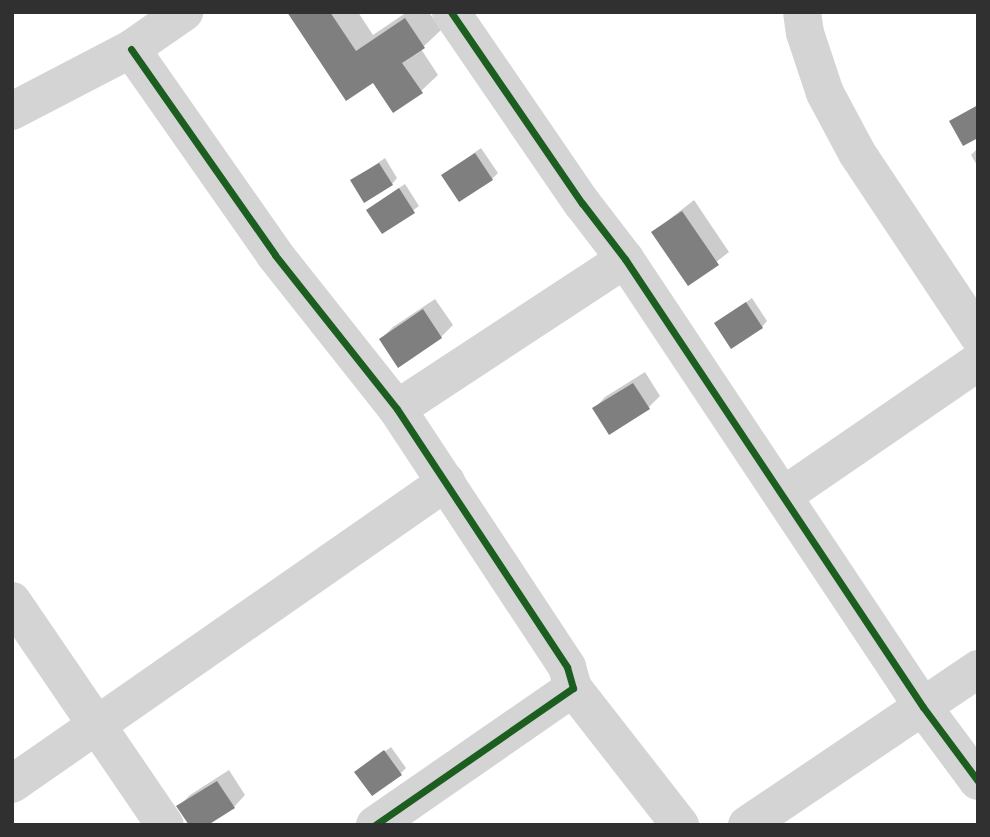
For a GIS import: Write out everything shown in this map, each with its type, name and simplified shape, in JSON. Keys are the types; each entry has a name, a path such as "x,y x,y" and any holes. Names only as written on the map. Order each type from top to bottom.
{"street":[{"path":"12,111 131,49 184,12"},
{"path":"451,12 582,203 625,259 923,707 978,781"},
{"path":"802,12 805,33 825,93 857,153 978,335"},
{"path":"131,49 275,255 397,409 567,667 573,688 680,825"},
{"path":"397,409 625,259"},
{"path":"783,496 978,362"},
{"path":"12,784 98,727 446,482"},
{"path":"12,601 165,825"},
{"path":"747,825 978,669"},
{"path":"375,825 418,812 573,688"}],"building":[{"path":"287,12 330,12 356,51 405,18 425,48 402,63 423,93 393,113 373,83 346,101"},
{"path":"978,105 978,138 963,146 949,121"},
{"path":"475,153 493,180 459,202 441,175"},
{"path":"379,163 393,185 364,203 350,180"},
{"path":"399,188 415,213 382,234 366,210"},
{"path":"682,211 719,265 688,286 651,232"},
{"path":"746,302 763,328 731,349 714,323"},
{"path":"423,309 442,338 398,368 379,339"},
{"path":"633,383 650,409 609,435 592,408"},
{"path":"384,750 402,775 372,796 354,772"},
{"path":"217,781 235,808 208,825 189,825 176,806"}],"cycle path":[{"path":"451,12 582,203 625,259 923,707 978,781"},
{"path":"131,49 275,255 397,409 567,667 573,688 375,825"}]}
